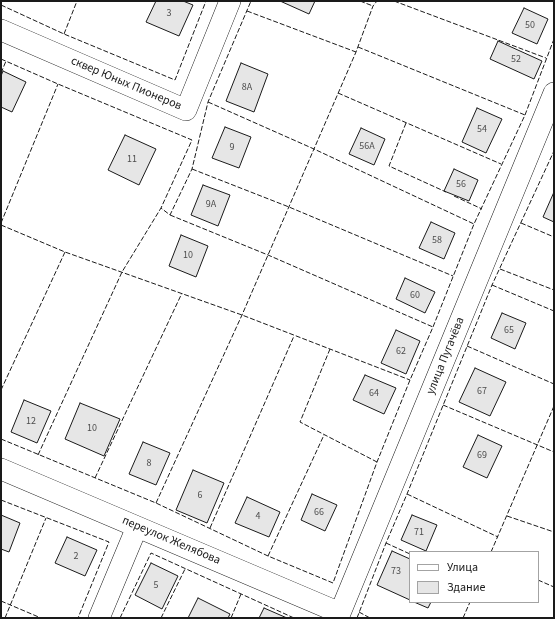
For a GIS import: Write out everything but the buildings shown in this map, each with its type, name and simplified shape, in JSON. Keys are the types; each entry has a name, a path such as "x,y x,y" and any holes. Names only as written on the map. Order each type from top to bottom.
{"street":[{"name":"сквер Юных Пионеров","path":"1,30 186,110 230,1"},
{"name":"улица Пугачёва","path":"339,616 554,93"},
{"name":"переулок Желябова","path":"1,469 339,616"},
{"path":"99,618 137,527"}],"fence":[{"path":"64,34 77,1"},
{"path":"1,5 64,34 175,80 206,1"},
{"path":"38,455 122,272 161,208 170,215 192,169 208,102 251,1"},
{"path":"360,1 373,6"},
{"path":"156,503 242,315 356,52 373,6 377,1"},
{"path":"394,1 546,58"},
{"path":"247,11 356,52"},
{"path":"1,439 156,503 268,556 333,583 377,462 410,380 474,224 525,115 554,39"},
{"path":"358,47 525,115"},
{"path":"1,59 192,140 161,208"},
{"path":"1,73 6,61"},
{"path":"1,223 58,84"},
{"path":"338,93 501,164"},
{"path":"208,102 314,149 474,224"},
{"path":"406,123 389,166 446,192"},
{"path":"357,618 386,543 492,285 554,151"},
{"path":"192,169 289,207 453,276"},
{"path":"454,196 482,209"},
{"path":"170,215 268,255 433,327"},
{"path":"521,223 554,237"},
{"path":"1,225 65,252 242,315 410,380"},
{"path":"1,390 65,252"},
{"path":"500,269 554,290"},
{"path":"492,285 554,311"},
{"path":"95,478 182,293"},
{"path":"210,528 294,336"},
{"path":"467,346 554,384"},
{"path":"330,349 300,422 377,462"},
{"path":"443,405 554,452"},
{"path":"491,551 554,406"},
{"path":"268,556 324,435"},
{"path":"407,494 498,537"},
{"path":"1,500 109,542 78,618"},
{"path":"507,516 554,532"},
{"path":"5,618 46,518"},
{"path":"386,543 409,554"},
{"path":"120,618 151,553 294,618"},
{"path":"161,618 185,569"},
{"path":"539,580 554,587"},
{"path":"231,618 241,594"},
{"path":"1,601 41,618"},
{"path":"463,618 470,603"},
{"path":"359,612 370,618"}]}
